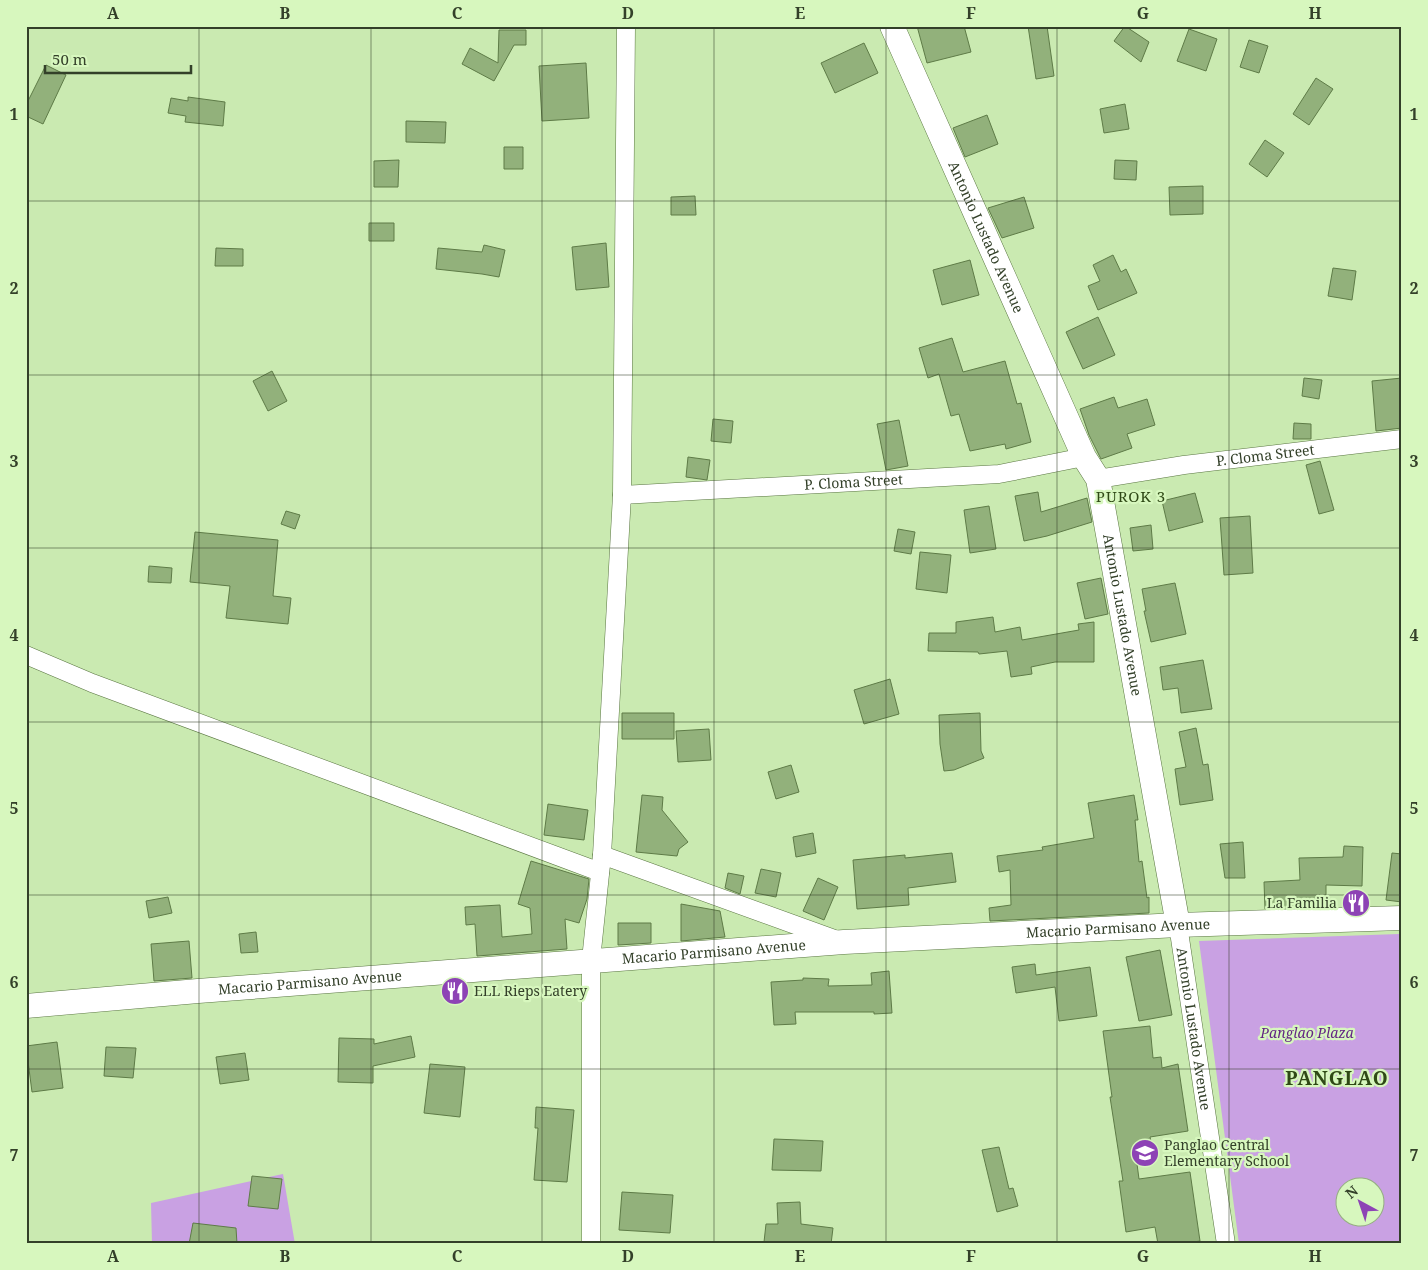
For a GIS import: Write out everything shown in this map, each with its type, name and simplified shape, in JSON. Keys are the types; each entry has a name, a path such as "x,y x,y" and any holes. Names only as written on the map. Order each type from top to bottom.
{"street":[{"path":"591,1244 591,960 601,863 622,496 626,26"},
{"name":"Antonio Lustado Avenue","path":"892,26 1084,457 1098,479 1178,925 1226,1244"},
{"name":"P. Cloma Street","path":"1098,479 1184,465 1402,439"},
{"name":"P. Cloma Street","path":"622,496 999,474 1084,457"},
{"path":"26,655 101,686 601,863 844,942"},
{"name":"Macario Parmisano Avenue","path":"26,1006 207,990 844,942 1178,925 1402,918"}],"green space":[{"name":"Panglao Plaza","path":"1399,934 1402,941 1402,1244 1239,1244 1199,941"},
{"path":"283,1174 295,1244 152,1244 151,1203"}],"building":[{"path":"917,26 964,26 971,52 927,63"},
{"path":"1028,26 1047,26 1054,76 1036,79"},
{"path":"1125,26 1149,42 1141,62 1114,41"},
{"path":"1189,29 1217,39 1206,71 1177,61"},
{"path":"499,30 526,30 526,45 514,45 494,81 462,64 470,48 498,63"},
{"path":"1249,40 1268,46 1259,73 1240,67"},
{"path":"864,43 878,73 835,93 821,63"},
{"path":"586,63 589,118 542,121 539,66"},
{"path":"46,65 66,75 43,124 26,116 26,105"},
{"path":"1316,78 1333,89 1309,125 1293,114"},
{"path":"188,97 225,102 223,126 185,122 186,116 168,113 171,98 188,101"},
{"path":"1125,104 1129,129 1104,133 1100,109"},
{"path":"987,115 998,144 965,157 953,128"},
{"path":"406,121 446,122 445,143 406,142"},
{"path":"1265,140 1284,153 1267,177 1249,164"},
{"path":"504,147 523,147 523,169 504,169"},
{"path":"399,160 398,187 374,187 374,161"},
{"path":"1115,160 1137,161 1136,180 1114,179"},
{"path":"1203,186 1203,214 1170,215 1169,187"},
{"path":"695,196 696,215 671,215 671,197"},
{"path":"1024,197 1034,228 1002,238 988,208"},
{"path":"369,223 394,223 394,241 369,241"},
{"path":"606,243 609,287 576,290 572,247"},
{"path":"484,245 505,250 499,277 436,269 438,248 482,252"},
{"path":"216,248 243,249 243,266 215,266"},
{"path":"1113,255 1121,272 1126,269 1137,293 1098,310 1088,286 1100,281 1093,265"},
{"path":"970,260 979,295 942,305 933,270"},
{"path":"1333,268 1356,271 1352,300 1328,296"},
{"path":"1098,317 1115,355 1083,369 1066,332"},
{"path":"952,338 963,372 1005,361 1017,404 1021,403 1031,442 1006,449 1005,444 970,451 959,414 951,416 939,374 928,378 919,348"},
{"path":"272,371 287,401 268,411 253,381"},
{"path":"1304,378 1322,380 1319,399 1302,396"},
{"path":"1402,378 1402,428 1376,431 1372,381"},
{"path":"1114,397 1118,408 1147,399 1155,425 1127,434 1132,448 1101,459 1089,435 1080,409"},
{"path":"713,419 733,421 731,443 711,441"},
{"path":"899,420 908,466 886,470 877,424"},
{"path":"1294,423 1311,424 1311,439 1293,439"},
{"path":"688,457 710,460 707,480 686,477"},
{"path":"1320,461 1334,510 1319,514 1306,465"},
{"path":"1038,492 1041,512 1087,498 1092,522 1024,541 1015,496"},
{"path":"1195,493 1203,522 1169,531 1162,501"},
{"path":"989,506 996,549 970,553 964,510"},
{"path":"286,511 300,515 295,529 281,524"},
{"path":"1250,516 1253,573 1224,575 1220,518"},
{"path":"1151,525 1153,549 1133,551 1130,528"},
{"path":"898,529 915,532 911,554 894,551"},
{"path":"195,532 278,540 273,596 291,598 288,624 226,618 230,586 190,582"},
{"path":"920,552 951,555 947,593 916,589"},
{"path":"149,566 172,568 171,583 148,582"},
{"path":"1101,578 1108,614 1085,619 1077,583"},
{"path":"1175,583 1186,634 1151,642 1144,611 1146,611 1142,589"},
{"path":"993,617 995,632 1020,627 1022,640 1079,630 1078,624 1094,622 1094,662 1055,662 1031,667 1032,674 1011,677 1007,651 979,654 978,652 928,651 929,633 956,633 956,622"},
{"path":"1203,660 1212,709 1181,713 1178,688 1163,690 1160,667"},
{"path":"890,679 899,714 864,724 854,690"},
{"path":"622,713 674,713 674,739 622,739"},
{"path":"980,713 981,751 984,758 954,770 944,771 940,744 939,715"},
{"path":"1196,728 1203,765 1208,764 1213,800 1180,805 1175,769 1186,767 1179,732"},
{"path":"709,729 711,760 678,762 676,731"},
{"path":"791,765 799,792 776,799 768,772"},
{"path":"642,795 663,797 662,810 688,842 679,849 677,856 636,852"},
{"path":"1134,795 1138,820 1135,820 1139,862 1142,861 1147,898 1149,897 1149,913 990,921 989,908 1011,905 1010,870 999,872 997,856 1043,850 1042,847 1094,838 1088,803"},
{"path":"548,804 588,810 584,840 544,835"},
{"path":"813,833 816,853 796,857 793,837"},
{"path":"1243,842 1245,878 1225,878 1220,844"},
{"path":"1344,846 1363,847 1362,886 1326,885 1326,900 1293,901 1293,908 1265,909 1264,882 1300,880 1299,858 1343,857"},
{"path":"952,853 956,882 908,888 909,905 857,909 853,860 905,855 905,858"},
{"path":"1392,853 1402,854 1402,902 1386,900"},
{"path":"531,861 589,879 587,899 579,923 565,919 567,949 477,956 475,924 466,925 465,907 500,905 502,937 532,934 530,908 518,904"},
{"path":"761,869 781,873 776,897 755,893"},
{"path":"728,873 744,876 740,894 725,888"},
{"path":"818,878 838,887 824,920 803,911"},
{"path":"168,897 172,913 149,918 146,901"},
{"path":"681,904 720,911 725,937 681,941"},
{"path":"618,923 651,923 651,943 618,945"},
{"path":"256,932 258,952 241,953 239,934"},
{"path":"189,941 192,978 154,981 151,944"},
{"path":"1160,950 1172,1015 1139,1021 1126,957"},
{"path":"1035,964 1036,975 1090,967 1097,1016 1059,1021 1055,987 1016,993 1012,967"},
{"path":"889,971 892,1013 795,1012 796,1024 774,1025 771,982 803,980 803,978 829,979 828,986 872,985 871,973"},
{"name":"Panglao Central Elementary School","path":"1150,1026 1153,1058 1161,1057 1162,1068 1178,1064 1188,1131 1150,1137 1152,1146 1135,1149 1139,1179 1190,1172 1200,1241 1181,1244 1158,1244 1155,1227 1126,1232 1119,1181 1123,1181 1110,1097 1112,1097 1103,1031"},
{"path":"411,1036 415,1057 373,1066 373,1083 338,1082 339,1038 374,1039 374,1044"},
{"path":"57,1042 63,1088 32,1092 26,1046"},
{"path":"106,1047 136,1048 133,1078 104,1076"},
{"path":"245,1053 249,1080 220,1084 216,1057"},
{"path":"430,1064 465,1067 460,1117 424,1113"},
{"path":"536,1107 574,1110 567,1182 534,1180 538,1128 535,1128"},
{"path":"774,1139 823,1141 821,1171 772,1170"},
{"path":"999,1147 1009,1189 1013,1188 1018,1206 997,1212 982,1150"},
{"path":"252,1176 282,1179 278,1209 248,1206"},
{"path":"622,1192 673,1195 670,1233 619,1230"},
{"path":"800,1202 801,1224 833,1228 831,1244 764,1242 766,1224 778,1224 777,1203"},
{"path":"193,1223 236,1228 237,1244 189,1244"}],"place":[{"name":"La Familia","path":"1356,903"},
{"name":"ELL Rieps Eatery","path":"455,991"},
{"name":"Panglao Central Elementary School","path":"1145,1153"}],"district":[{"name":"PUROK 3","path":"1131,497"},
{"name":"PANGLAO","path":"1337,1078"}]}
